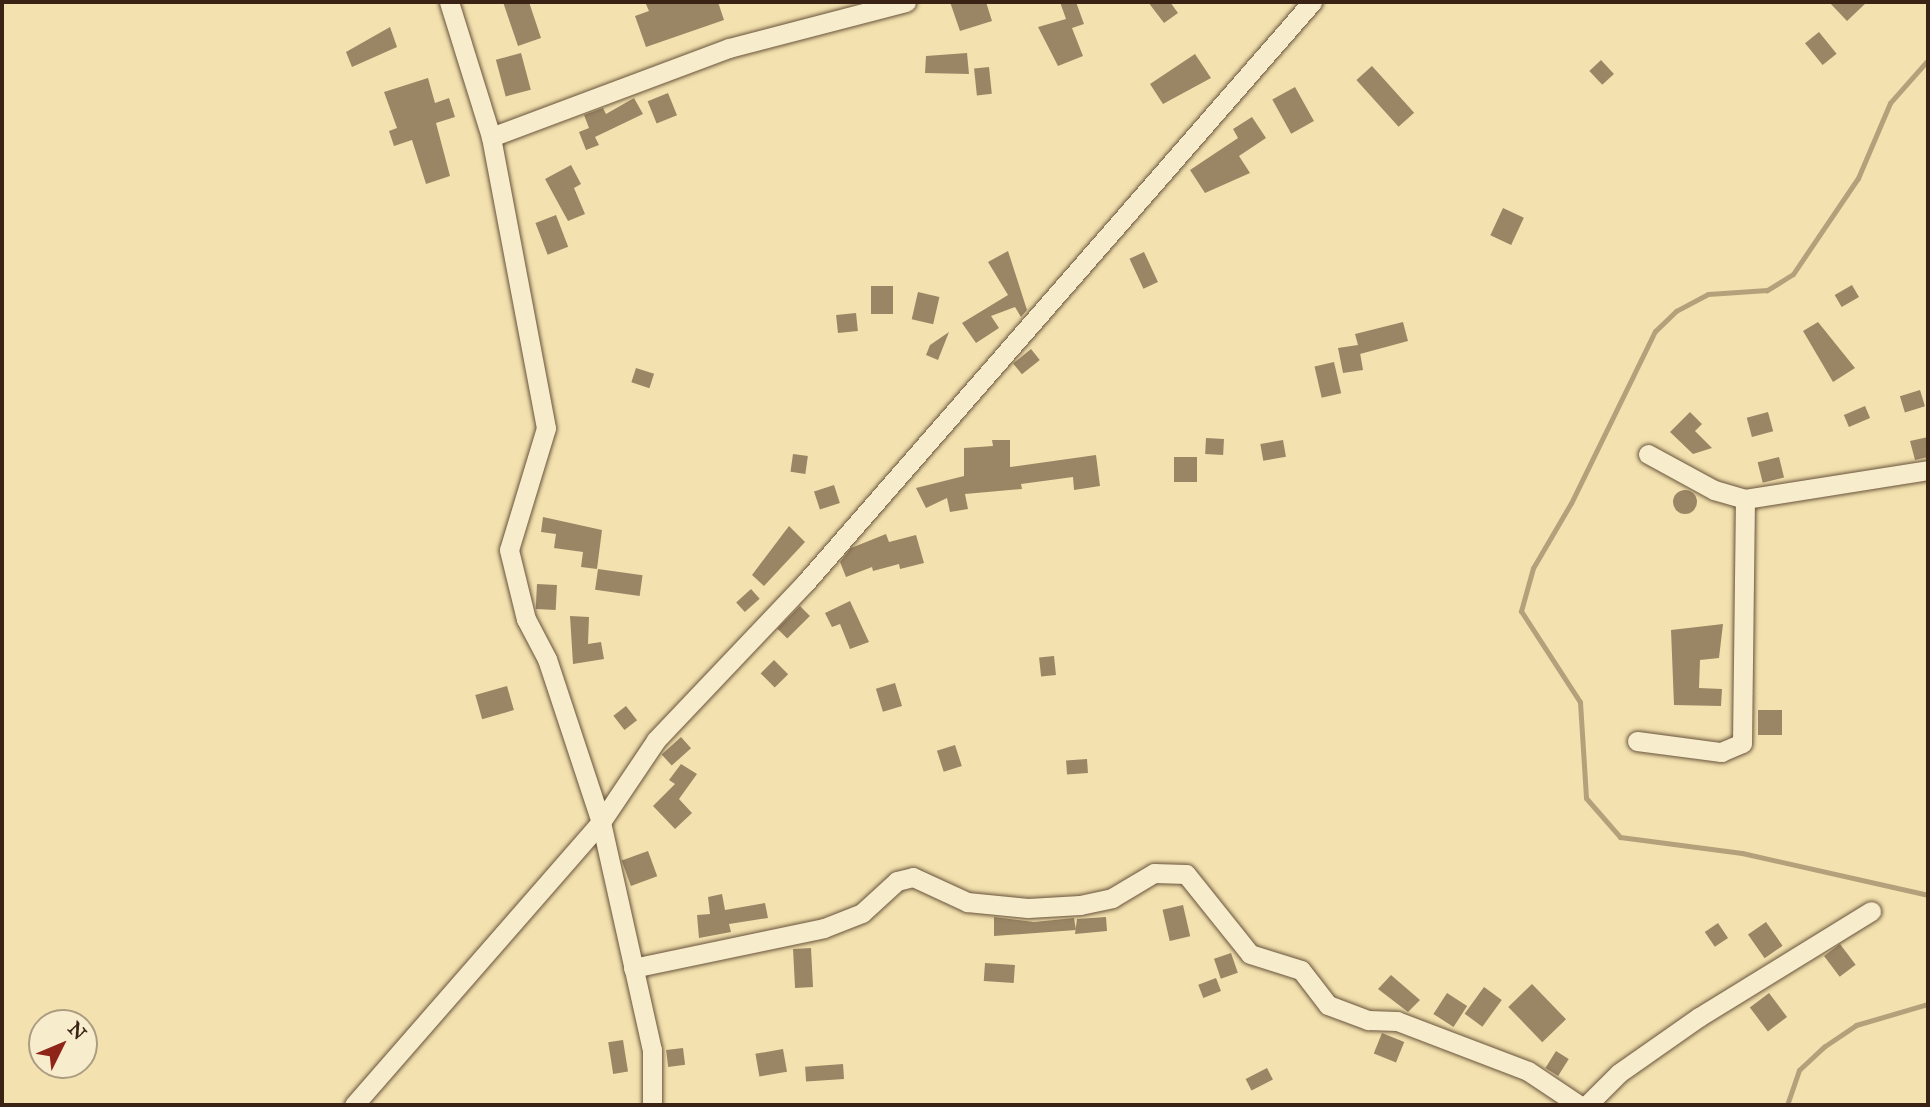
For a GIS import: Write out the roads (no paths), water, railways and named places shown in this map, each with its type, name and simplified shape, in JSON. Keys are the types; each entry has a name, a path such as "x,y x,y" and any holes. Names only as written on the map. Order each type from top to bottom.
{"street":[{"path":"449,2 491,137 546,428 509,550 526,619 547,659 601,822 652,1050 652,1105"},
{"path":"491,137 729,48 906,2"},
{"path":"354,1105 601,822 656,740 815,572 1312,2"},
{"path":"1648,454 1714,490 1745,499 1928,470"},
{"path":"1637,741 1721,752 1742,743 1745,499"},
{"path":"633,968 824,928 862,913 897,881 913,877 967,902 1028,908 1080,905 1112,898 1153,873 1186,874 1250,954 1301,970 1328,1005 1368,1020 1397,1020 1528,1071 1579,1105"},
{"path":"1587,1105 1619,1073 1699,1017 1871,911"}],"waterway":[{"path":"1928,60 1890,103 1858,178 1793,274 1767,290 1708,294 1676,311 1655,331 1571,503 1533,568 1521,611 1580,702 1586,798 1620,837 1742,853 1928,895"},
{"path":"1787,1105 1799,1070 1825,1046 1856,1025 1928,1004"}]}
